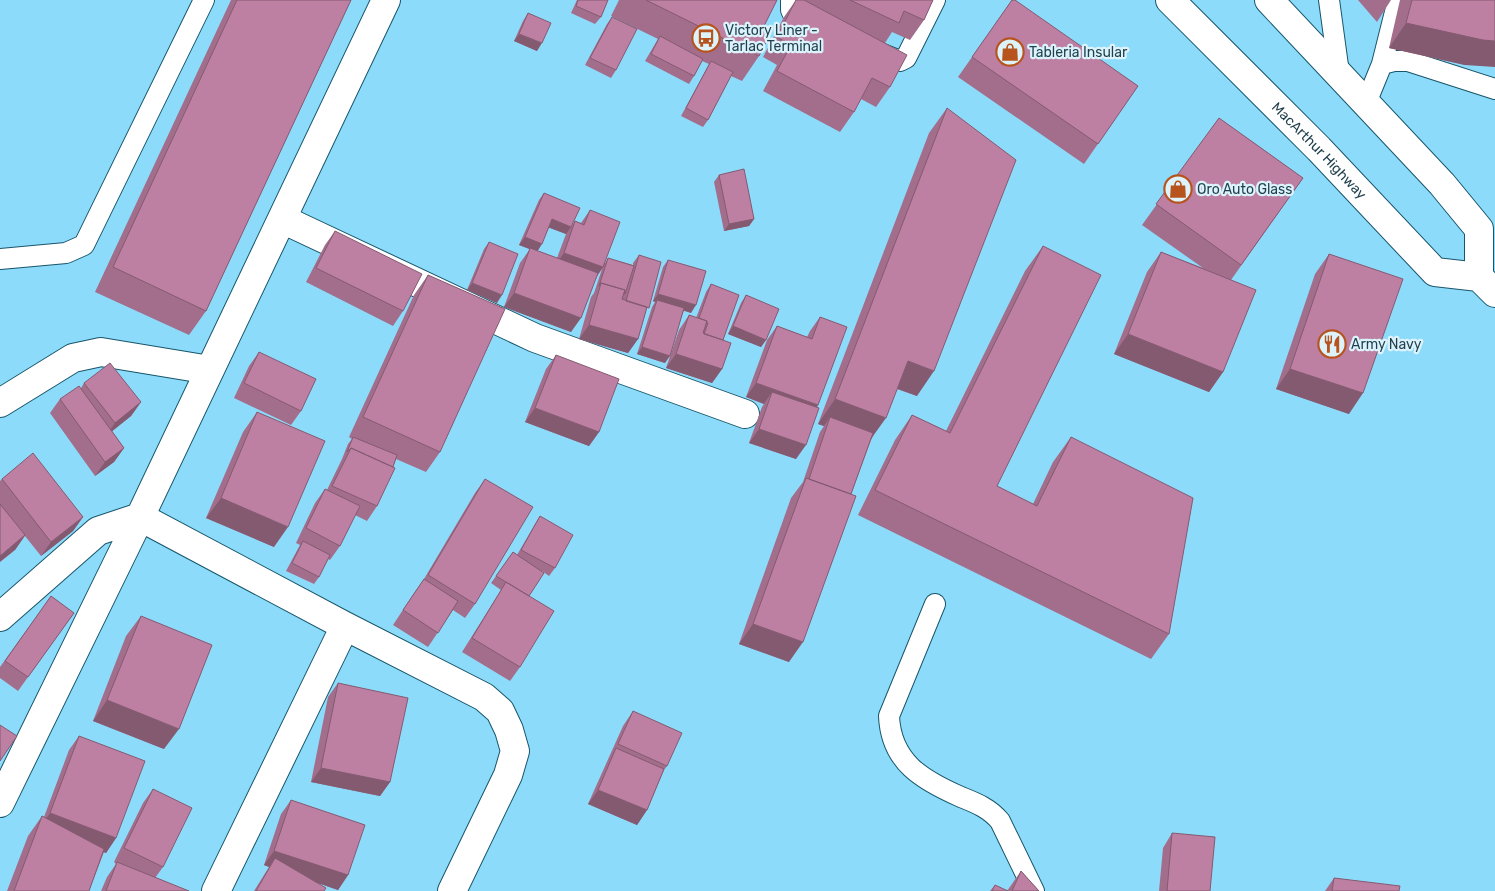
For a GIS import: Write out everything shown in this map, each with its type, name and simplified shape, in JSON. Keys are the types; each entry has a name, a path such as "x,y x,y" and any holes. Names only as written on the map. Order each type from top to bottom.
{"main road":[{"path":"0,804 140,517 386,0"},
{"name":"MacArthur Highway","path":"1170,0 1319,149 1435,272 1487,285 1479,229 1442,184 1419,163 1339,73 1269,0"},
{"path":"282,219 535,338 745,414"},
{"path":"0,403 72,358 101,352 210,370"},
{"path":"0,617 98,531 140,517 345,626 484,697 500,711 509,730 515,751 508,775 452,891"},
{"path":"216,891 345,626"}],"lane":[{"path":"0,259 66,253 84,245 204,0"},
{"path":"791,0 791,10 797,22 825,33"},
{"path":"862,47 900,61 906,58 935,0"},
{"path":"1329,0 1339,73"},
{"path":"1366,103 1382,64 1398,0"},
{"path":"1382,64 1394,61 1408,61 1495,89"},
{"path":"935,604 889,716 890,732 896,747 912,770 942,789 992,811 1000,821 1034,891"}],"building":[{"path":"237,0 351,0 206,311 113,267"},
{"path":"578,0 608,0 601,17 576,6"},
{"path":"646,0 777,0 762,30 770,34 759,56"},
{"path":"796,0 804,0 907,55 890,87 872,78 854,112 777,71 791,45 777,37"},
{"path":"850,0 933,0 924,20 904,11 899,23"},
{"path":"1012,0 1015,0 1138,86 1098,144 972,57"},
{"path":"1412,0 1495,0 1495,41 1406,23"},
{"path":"528,13 551,23 542,43 519,34"},
{"path":"612,17 637,29 616,70 590,58"},
{"path":"660,36 703,59 694,76 651,54"},
{"path":"711,61 733,72 708,120 686,108"},
{"path":"947,108 1016,160 934,371 908,361 886,418 835,399"},
{"path":"1219,118 1303,178 1241,265 1156,204"},
{"path":"744,169 754,219 729,224 719,175"},
{"path":"544,193 580,208 571,227 552,219 542,244 525,237"},
{"path":"590,210 620,222 603,267 564,253 575,221 584,225"},
{"path":"335,231 422,274 403,311 316,268"},
{"path":"489,242 518,254 502,295 472,283"},
{"path":"1043,246 1101,275 997,486 1037,506 1071,437 1193,498 1169,634 875,490 912,415 950,433"},
{"path":"530,248 598,273 581,318 514,293"},
{"path":"1161,252 1256,290 1223,372 1128,334"},
{"name":"Army Navy","path":"1329,254 1403,279 1363,393 1290,369"},
{"path":"639,255 661,262 649,308 626,301"},
{"path":"608,258 634,266 625,294 625,290 601,283 599,286"},
{"path":"668,260 706,271 696,305 658,294"},
{"path":"428,275 505,309 440,452 363,417"},
{"path":"601,283 625,290 622,299 647,307 638,339 589,325"},
{"path":"711,284 739,295 723,340 704,334 708,323 699,318"},
{"path":"746,295 779,309 766,340 733,326"},
{"path":"657,300 684,308 670,356 642,347"},
{"path":"689,315 707,321 703,333 731,343 722,369 676,354"},
{"path":"820,317 847,327 818,405 756,383 777,326 812,339"},
{"path":"259,352 316,379 301,411 244,383"},
{"path":"556,355 619,379 599,432 535,408"},
{"path":"110,363 141,402 115,423 84,383"},
{"path":"79,386 124,448 105,462 60,399"},
{"path":"772,392 819,408 806,445 759,429"},
{"path":"257,412 325,441 288,527 221,498"},
{"path":"830,417 873,433 851,494 809,479"},
{"path":"353,437 397,455 393,467 351,448 347,452"},
{"path":"351,448 395,468 377,506 332,486"},
{"path":"33,453 83,517 51,542 2,479"},
{"path":"806,478 856,496 803,642 753,624"},
{"path":"485,479 533,507 475,604 428,575"},
{"path":"325,489 360,506 340,546 306,528"},
{"path":"0,504 25,535 0,556"},
{"path":"540,516 573,535 555,568 521,550"},
{"path":"303,541 330,555 319,577 292,563"},
{"path":"513,552 544,573 529,596 496,576"},
{"path":"424,579 458,601 438,633 403,610"},
{"path":"506,582 554,611 520,667 472,638"},
{"path":"51,596 74,613 28,677 5,661"},
{"path":"141,616 212,645 179,729 107,700"},
{"path":"338,683 408,698 390,782 321,768"},
{"path":"633,711 682,733 667,766 618,744"},
{"path":"0,725 17,736 0,761"},
{"path":"79,736 145,761 116,838 50,813"},
{"path":"616,748 664,769 647,810 598,790"},
{"path":"153,789 192,808 163,867 124,848"},
{"path":"291,800 365,825 348,875 274,851"},
{"path":"42,816 104,849 89,891 14,891"},
{"path":"1172,833 1215,837 1210,891 1167,891"},
{"path":"275,858 326,888 324,891 256,891"},
{"path":"117,862 189,891 106,891"},
{"path":"1021,871 1039,891 1012,891"},
{"path":"1334,878 1400,886 1399,891 1332,891"},
{"path":"995,885 1008,891 992,891"}],"place":[{"name":"Victory Liner - Tarlac Terminal","path":"706,38"},
{"name":"Tableria Insular","path":"1010,52"},
{"name":"Oro Auto Glass","path":"1178,189"},
{"name":"Army Navy","path":"1332,344"}]}
